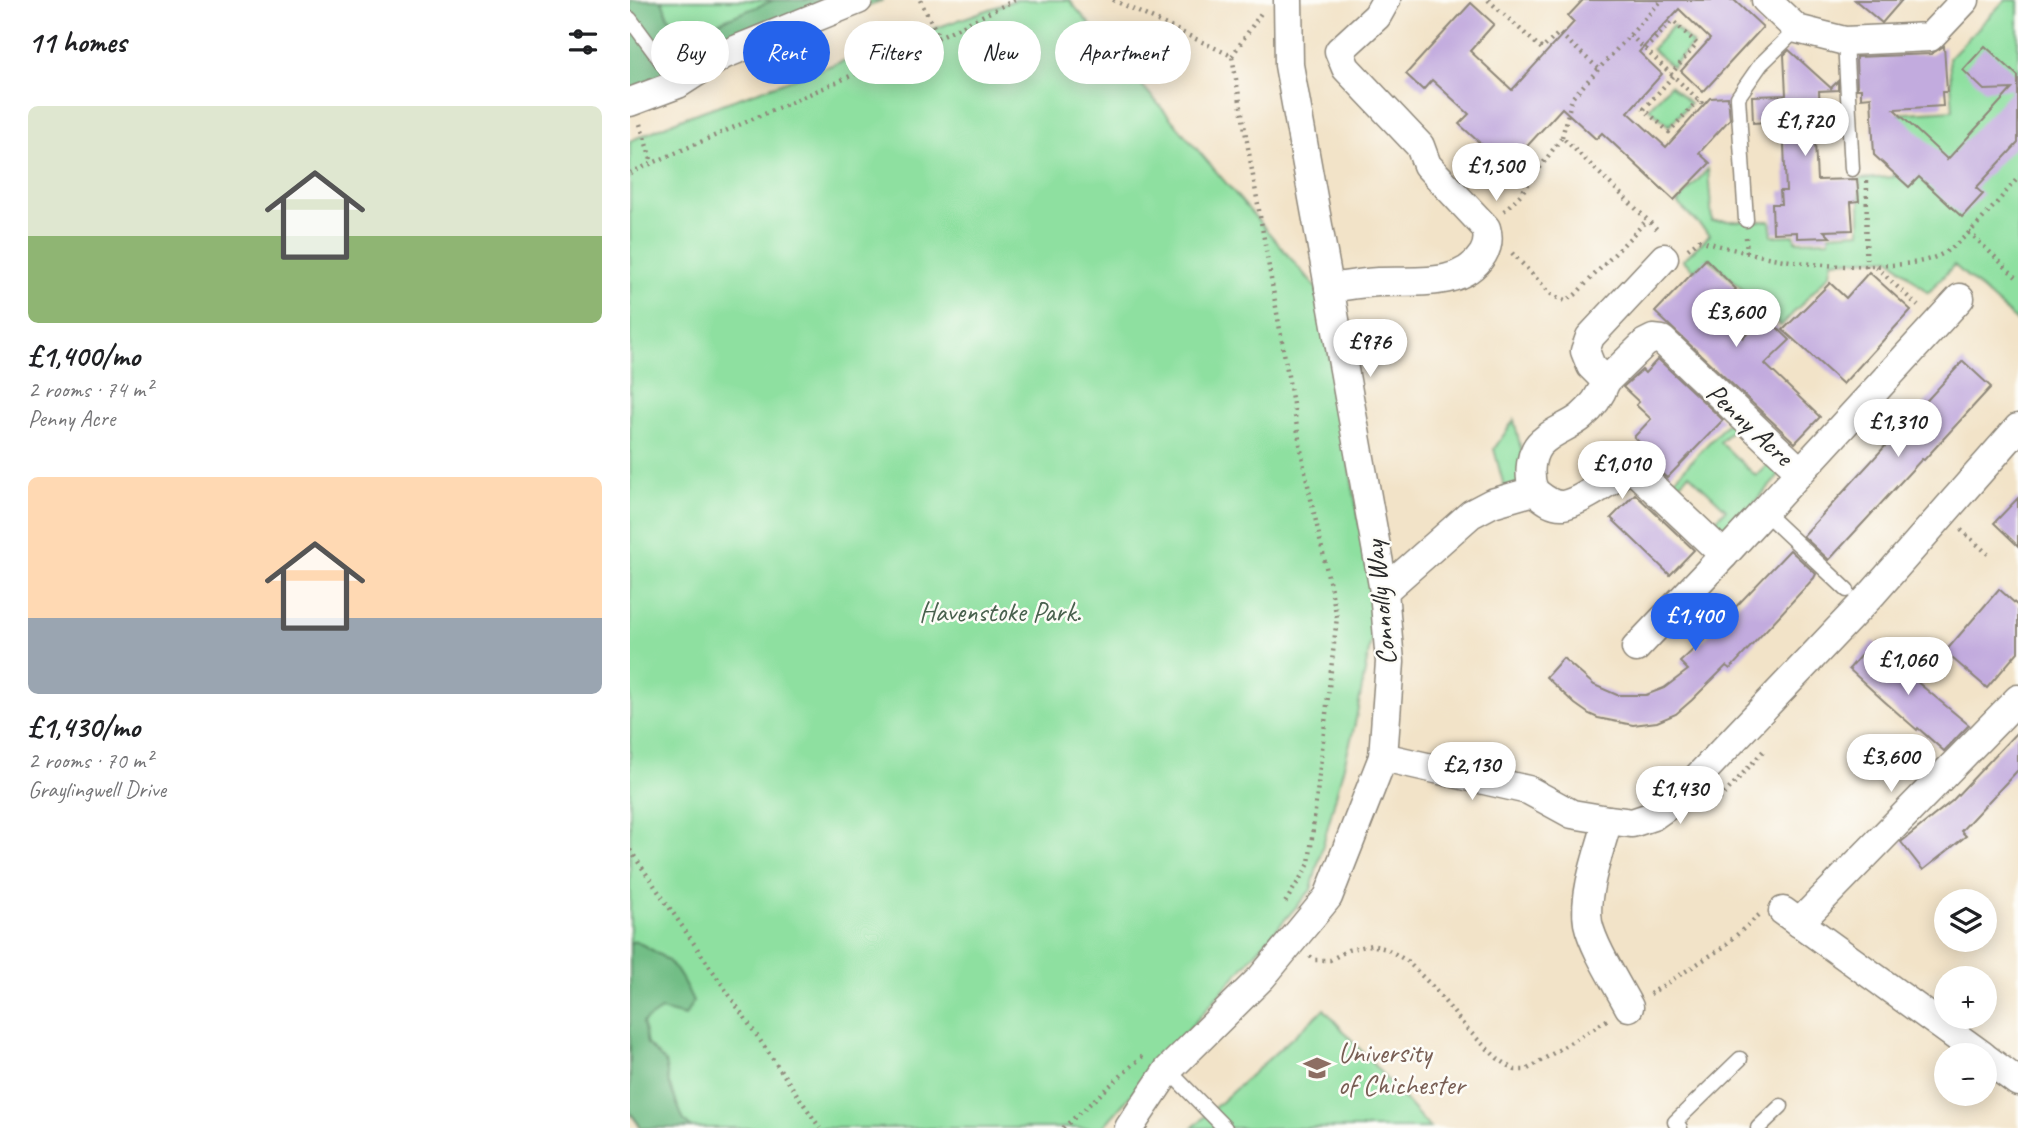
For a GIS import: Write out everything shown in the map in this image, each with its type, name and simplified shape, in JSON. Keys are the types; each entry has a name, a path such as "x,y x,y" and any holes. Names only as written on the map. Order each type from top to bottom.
{"street":[{"path":"632,102 678,85 723,55 858,0"},
{"name":"Connolly Way","path":"1129,1128 1159,1060 1262,977 1328,897 1383,757 1390,662 1384,591 1289,65 1288,0"},
{"path":"1329,288 1376,282 1446,279 1462,274 1477,264 1486,250 1489,237 1486,228 1427,165 1420,146 1346,68 1339,51 1377,16 1386,0"},
{"path":"1766,0 1797,29 1844,41 1930,37 1965,0"},
{"path":"1606,381 1591,366 1585,351 1590,337 1664,258"},
{"name":"Penny Acre","path":"1636,648 1960,299"},
{"name":"Penny Acre","path":"1534,491 1531,462 1541,441 1582,416 1601,395 1606,381 1645,343 1653,339 1662,340 1800,471"},
{"path":"1383,757 1528,790 1572,814 1632,823 1653,816 1677,799 1873,593 2018,428"},
{"path":"1384,591 1471,514 1492,503 1534,491 1547,502 1562,505 1592,492 1623,458 1724,555"},
{"path":"1965,1043 1791,917 2018,699"},
{"path":"1608,820 1588,895 1588,923 1601,956 1629,1007"},
{"path":"1997,1066 2018,1082"}],"lane":[{"path":"630,19 678,85"},
{"path":"1746,220 1738,97 1761,64 1797,29"},
{"path":"1844,41 1852,169"},
{"path":"1764,512 1847,590"},
{"path":"1680,1128 1675,1122 1740,1059"},
{"path":"1159,1060 1225,1128"},
{"path":"1758,1128 1781,1106"}],"path":[{"path":"920,0 931,21"},
{"path":"944,35 1015,0"},
{"path":"1113,0 1232,56"},
{"path":"1488,0 1542,49 1559,33 1599,69"},
{"path":"1562,136 1572,98 1662,0"},
{"path":"1262,11 1232,56 1304,467 1337,617 1309,864 1282,908"},
{"path":"1645,49 1672,21 1698,44 1644,109 1669,132 1698,100"},
{"path":"1630,35 1706,107"},
{"path":"630,173 844,79"},
{"path":"632,102 652,163"},
{"path":"1852,169 1868,172 1866,267"},
{"path":"1509,244 1514,256 1553,296 1565,301 1575,295 1647,220"},
{"path":"1969,232 2018,279"},
{"path":"1875,266 1922,309"},
{"path":"1960,529 1988,554"},
{"path":"630,850 820,1128"},
{"path":"1293,940 1314,960 1329,960 1348,950 1371,945 1387,949 1407,961 1497,1058 1515,1070 1526,1070 1722,948 1769,906 1791,917"},
{"path":"1063,1128 1159,1060"}],"green space":[{"path":"630,0 884,0 828,21 743,21 743,53 729,58 729,21 651,21 651,84 659,84 630,95"},
{"path":"630,0 662,0 668,17 672,21 651,21 651,84 657,84 630,95"},
{"path":"774,0 862,0 811,21 743,21 743,49 729,54 729,21 721,21"},
{"name":"Havenstoke Park.","path":"1015,0 1069,0 1087,21 1055,21 1055,84 1141,84 1317,289 1376,614 1355,724 1311,890 1102,1128 641,1128 630,1113 630,141 683,118 779,84 830,84 830,66 844,61 844,84 944,84 944,25"},
{"path":"2005,0 2018,0 2018,322 1954,265 1928,293 1890,258 1832,261 1830,274 1781,326 1709,258 1694,270 1683,260 1710,235 1677,203 1708,169 1712,221 1770,221 1772,236 1794,235 1796,241 1829,240 1829,234 1860,232 1860,179 1894,177 1892,114 1953,110 1949,58"},
{"path":"1673,26 1693,44 1672,67 1652,49"},
{"path":"1670,85 1690,103 1669,126 1649,108"},
{"path":"1514,420 1524,462 1521,490 1506,494 1494,449"},
{"path":"1730,420 1736,425 1720,442 1756,476 1773,459 1780,465 1778,477 1731,528 1718,529 1712,524 1726,509 1689,474 1675,488 1670,484"},
{"path":"635,941 672,964 693,1001 685,1016 661,1010 643,1022 647,1044 665,1062 669,1084 684,1121 692,1128 642,1128 630,1112 630,943"},
{"name":"University of Chichester","path":"1324,1009 1430,1128 1192,1128"}],"building":[{"path":"1583,0 1734,0 1763,27 1703,92 1681,71 1710,39 1679,9 1639,52 1662,74 1628,112 1666,147 1710,98 1728,97 1730,119 1699,153 1710,163 1674,200 1602,133 1596,139 1562,108 1519,155 1513,151 1502,163 1459,124 1469,114 1432,80 1423,90 1406,74 1471,3 1494,24 1470,51 1512,90 1574,22 1568,16"},
{"path":"1855,0 1902,0 1882,23"},
{"path":"1944,46 1947,92 1942,92 1943,106 1894,109 1947,160 2012,89 1984,90 1963,70 1985,46 2018,76 2018,143 1976,188 1983,194 1962,217 1919,177 1909,187 1874,155 1871,97 1861,98 1861,89 1857,89 1856,57 1931,54"},
{"path":"1789,50 1831,88 1838,81 1838,90 1819,91 1822,142 1815,142 1817,180 1857,179 1859,201 1851,202 1853,230 1824,231 1830,237 1797,238 1797,232 1773,233 1772,204 1781,204 1780,191 1786,191 1783,121 1753,123 1752,96 1786,95 1784,55"},
{"path":"1706,259 1736,289 1715,311 1743,338 1764,315 1790,340 1765,364 1820,417 1795,443 1655,312"},
{"path":"1869,272 1911,310 1843,384 1783,330 1830,283 1846,298"},
{"path":"1658,359 1723,420 1667,478 1637,452 1643,446 1634,437 1651,419 1636,405 1639,402 1623,387 1642,370 1645,373"},
{"path":"1963,361 1991,387 1829,560 1803,536"},
{"path":"1635,494 1694,550 1670,575 1611,518"},
{"path":"2018,498 2018,546 1994,523"},
{"path":"1790,550 1816,574 1814,578 1730,669 1726,666 1676,714 1657,722 1633,725 1598,718 1575,704 1546,677 1563,658 1594,685 1617,695 1646,695 1664,688 1688,670 1680,662"},
{"path":"1999,589 2018,606 2018,652 1987,688 1945,652"},
{"path":"1873,641 1889,655 1887,657 1969,725 1944,751 1849,669"},
{"path":"2018,731 2018,770 1961,831 1966,836 1923,870 1901,842 1952,801"}],"place":[{"name":"University of Chichester","path":"1317,1068"}]}
